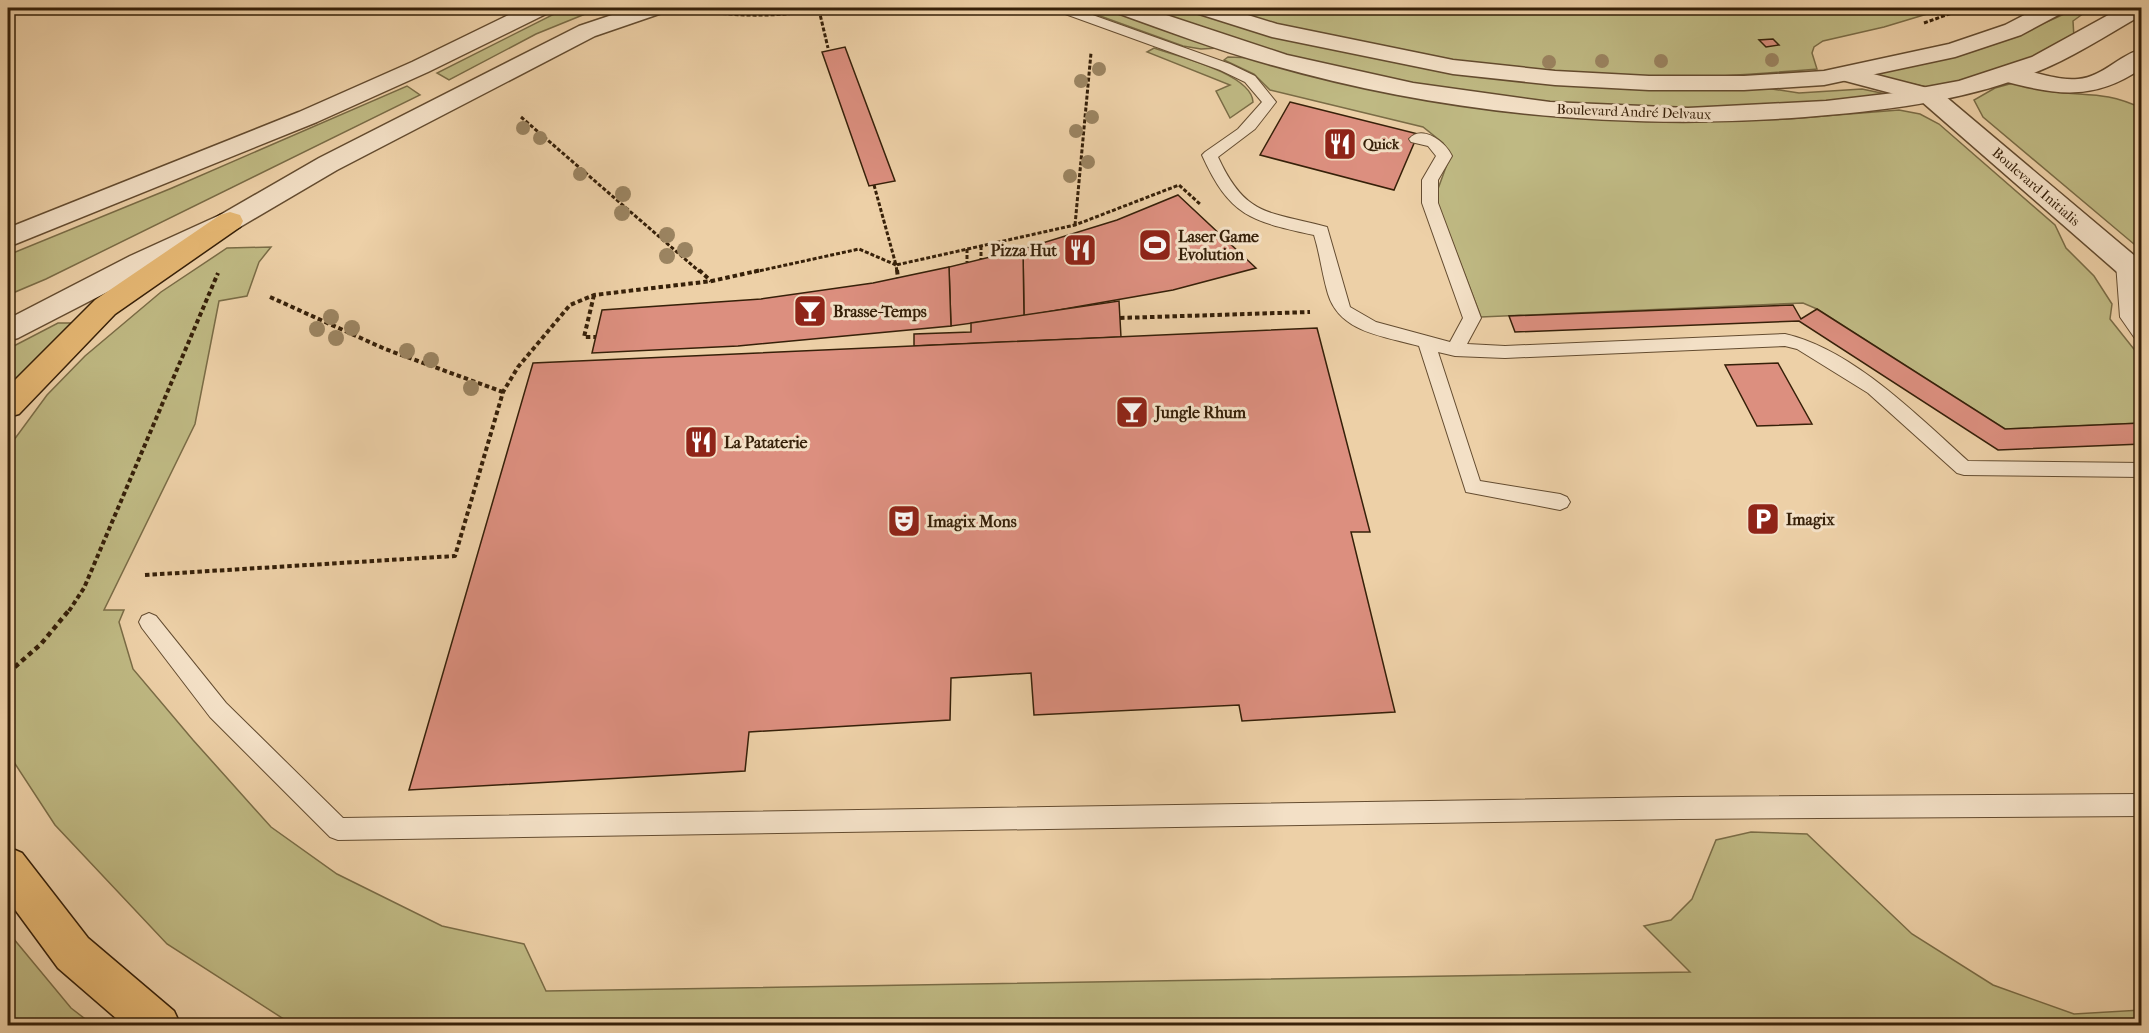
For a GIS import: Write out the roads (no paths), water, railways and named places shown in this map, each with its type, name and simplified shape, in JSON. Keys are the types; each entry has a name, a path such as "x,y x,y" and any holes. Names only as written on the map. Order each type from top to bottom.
{"highway":[{"path":"8,406 105,306 230,221"},
{"path":"8,867 73,953 159,1026"}],"street":[{"path":"8,238 308,117 420,67 540,8"},
{"path":"8,331 140,263 230,221 328,164 587,32 654,8"},
{"name":"Boulevard André Delvaux","path":"1125,8 1234,46 1334,74 1438,94 1528,107 1606,113 1709,115 1780,113 1930,96 2007,75 2045,59 2137,8"},
{"name":"Boulevard André Delvaux","path":"1204,8 1272,30 1484,71 1649,83 1744,82 1824,78 1846,74 1955,50 2013,30 2054,8"},
{"path":"2007,75 2072,88 2102,80 2132,65 2142,56"},
{"path":"1846,74 1930,96"},
{"name":"Boulevard Initialis","path":"1930,96 2133,270"}],"lane":[{"path":"1062,8 1225,67 1250,79 1269,102 1288,106"},
{"path":"1269,102 1259,118 1244,133 1210,155 1223,185 1238,204 1262,217 1321,231 1335,287 1344,311 1364,323 1455,350 1505,352 1785,340 1802,344 1874,388 1964,468 2142,470"},
{"path":"1416,139 1433,141 1441,146 1444,156 1430,180 1430,203 1472,318 1455,350"},
{"path":"2133,270 2130,317 2142,336"},
{"path":"1426,342 1473,487 1560,502"},
{"path":"149,622 218,710 338,829 1680,808 2142,805"}],"place":[{"name":"Quick","path":"1340,144"},
{"name":"Laser Game Evolution","path":"1155,245"},
{"name":"Pizza Hut","path":"1080,250"},
{"name":"Brasse-Temps","path":"810,311"},
{"name":"Jungle Rhum","path":"1132,412"},
{"name":"La Pataterie","path":"701,442"},
{"name":"Imagix","path":"1763,519"},
{"name":"Imagix Mons","path":"904,521"}]}
